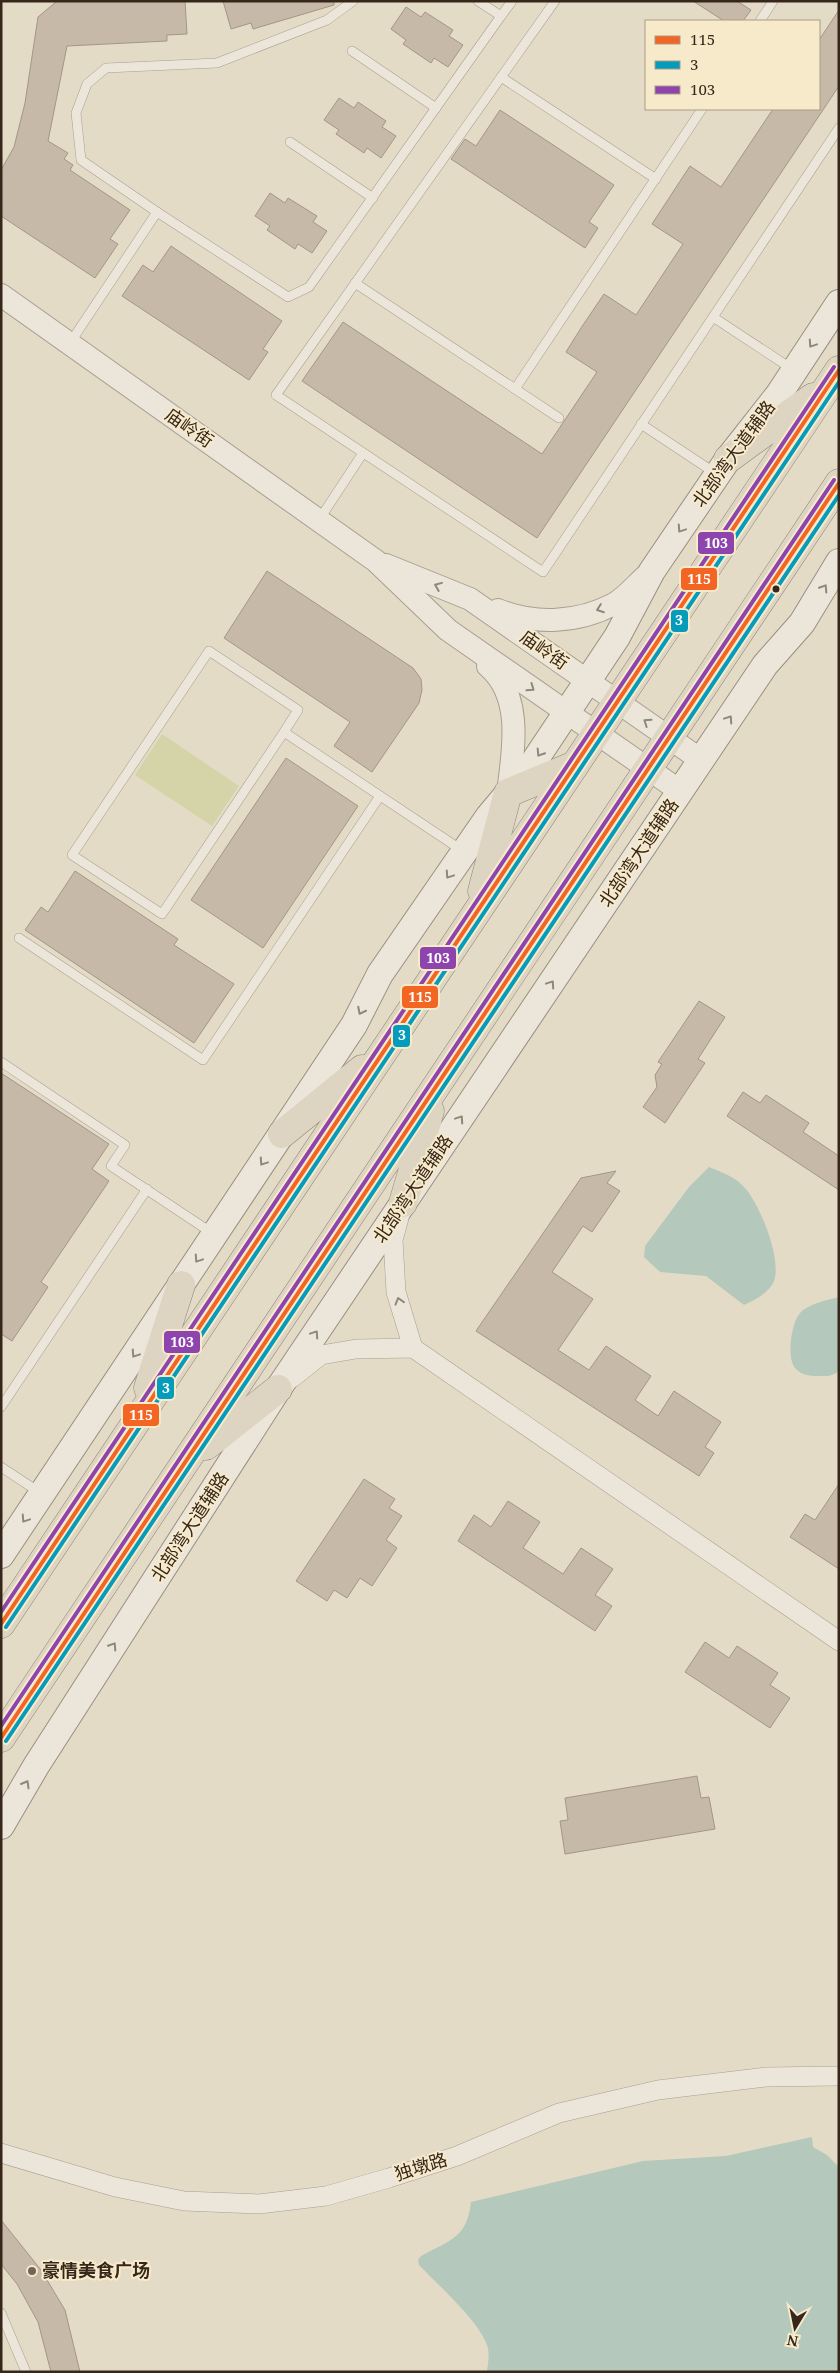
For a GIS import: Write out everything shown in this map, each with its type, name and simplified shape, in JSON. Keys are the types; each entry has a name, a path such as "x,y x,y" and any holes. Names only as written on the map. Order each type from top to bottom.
{"highway":[{"path":"1,1624 834,378 839,351"},
{"path":"723,467 834,378"},
{"path":"1,1738 839,483"},
{"path":"477,911 508,793 575,765"},
{"path":"282,1134 383,1052"},
{"path":"403,1203 437,1085"},
{"path":"138,1420 181,1285"},
{"path":"185,1463 278,1389"}],"main road":[{"name":"北部湾大道辅路","path":"1,1554 354,1025 380,974 489,816 531,766 617,637 652,571 839,303"},
{"name":"北部湾大道辅路","path":"1,1826 36,1766 278,1389 765,665 802,622 839,562"}],"street":[{"name":"庙岭街","path":"1,295 376,561 448,630 680,792"},
{"name":"庙岭街","path":"376,561 470,599 701,760"},
{"path":"470,599 513,616 544,622 580,616 615,604 652,571"},
{"path":"448,630 492,670 505,685 515,732 508,793"},
{"path":"403,1203 393,1240 395,1283 413,1348"},
{"path":"278,1389 321,1355 356,1349 413,1348 839,1641"},
{"name":"独墩路","path":"1,2153 115,2187 184,2201 259,2204 326,2196 458,2156 559,2113 658,2090 766,2077 839,2076"}],"lane":[{"path":"354,1 327,20 217,63 106,68 87,84 76,113 81,160 288,297 310,287 512,1"},
{"path":"478,1 501,16"},
{"path":"555,1 276,395 542,572 839,128"},
{"path":"761,20 773,1"},
{"path":"352,51 436,108"},
{"path":"501,77 656,179"},
{"path":"515,389 701,110"},
{"path":"290,142 372,198"},
{"path":"70,344 157,212"},
{"path":"355,284 559,418"},
{"path":"713,317 794,370"},
{"path":"641,424 723,467"},
{"path":"319,520 363,453"},
{"path":"209,651 298,710 284,732 162,914 72,855 209,651"},
{"path":"284,732 464,852"},
{"path":"19,938 203,1060 380,796"},
{"path":"1,1062 126,1145 111,1166 215,1234"},
{"path":"1,1407 147,1189"},
{"path":"1,1467 42,1494"},
{"path":"1,2313 26,2372"}],"green space":[{"path":"162,734 239,786 212,826 135,775"}],"shaded area":[{"path":"709,1167 733,1178 745,1188 763,1219 772,1246 776,1271 774,1281 765,1293 744,1305 706,1276 660,1272 644,1257 645,1246 689,1187"},
{"path":"839,1297 839,1371 826,1376 803,1374 793,1364 790,1350 792,1333 797,1318 808,1307"},
{"path":"812,2137 813,2147 827,2155 839,2167 839,2372 487,2372 488,2351 482,2335 467,2314 419,2265 418,2260 421,2256 449,2241 461,2231 466,2223 471,2202 643,2161 726,2156"}],"building":[{"path":"57,1 185,1 187,34 167,35 167,41 67,46 48,141 68,153 64,159 73,165 70,170 130,210 110,239 118,244 95,278 1,216 1,170 14,147 25,103 38,17"},
{"path":"223,1 334,1 334,5 253,29 251,23 231,29"},
{"path":"693,1 737,1 751,10 744,20 722,20"},
{"path":"406,7 421,17 425,12 453,30 449,36 463,45 448,67 434,58 431,63 403,44 406,40 391,29"},
{"path":"839,10 839,86 537,538 302,381 343,322 542,454 597,372 566,352 581,328 604,294 636,315 683,244 652,224 690,166 721,187 772,110 820,110 820,38"},
{"path":"339,98 354,108 358,102 386,121 382,127 396,136 381,158 367,148 364,153 336,134 339,130 324,120"},
{"path":"500,110 614,185 589,222 598,228 585,248 451,159 465,139 476,146"},
{"path":"270,193 285,203 288,198 317,216 313,222 327,231 312,253 298,244 295,249 267,230 270,226 255,216"},
{"path":"171,246 282,321 263,349 268,352 249,380 122,296 143,265 153,272"},
{"path":"267,571 413,668 421,679 422,690 419,703 372,772 334,746 350,722 224,638"},
{"path":"286,758 358,806 263,948 191,900"},
{"path":"75,871 178,939 174,945 234,984 194,1043 25,930 41,907 48,912"},
{"path":"699,1001 725,1017 698,1059 705,1063 665,1123 643,1107 657,1087 655,1075 662,1064 658,1062"},
{"path":"1,1073 109,1144 92,1169 109,1181 41,1282 48,1287 12,1341 1,1334"},
{"path":"743,1092 760,1103 766,1095 809,1123 803,1132 839,1156 839,1190 727,1116"},
{"path":"616,1171 607,1183 620,1191 592,1232 583,1226 552,1272 593,1299 558,1350 589,1370 606,1346 651,1376 635,1400 658,1416 674,1391 721,1422 705,1447 714,1453 699,1476 476,1331 581,1178"},
{"path":"364,1479 395,1499 389,1508 402,1516 386,1540 397,1548 372,1586 360,1578 347,1598 334,1590 327,1601 296,1581"},
{"path":"839,1484 839,1569 790,1537 805,1514 815,1520"},
{"path":"508,1501 540,1522 523,1548 563,1574 581,1548 613,1569 595,1595 612,1606 595,1631 458,1541 474,1515 491,1527"},
{"path":"705,1642 729,1658 737,1646 778,1673 770,1685 790,1698 770,1728 685,1672"},
{"path":"697,1776 701,1798 709,1797 715,1829 565,1854 560,1821 568,1820 565,1798"},
{"path":"1,2220 41,2270 65,2310 80,2372 51,2372 38,2322 17,2284 1,2264"}],"transit line":[{"name":"103","path":"1,1612 834,367"},
{"name":"115","path":"1,1624 839,370"},
{"name":"3","path":"6,1627 839,382"},
{"name":"103","path":"1,1726 834,480"},
{"name":"115","path":"1,1738 839,483"},
{"name":"3","path":"6,1741 839,495"}],"place":[{"name":"豪情美食广场","path":"32,2271"}]}
